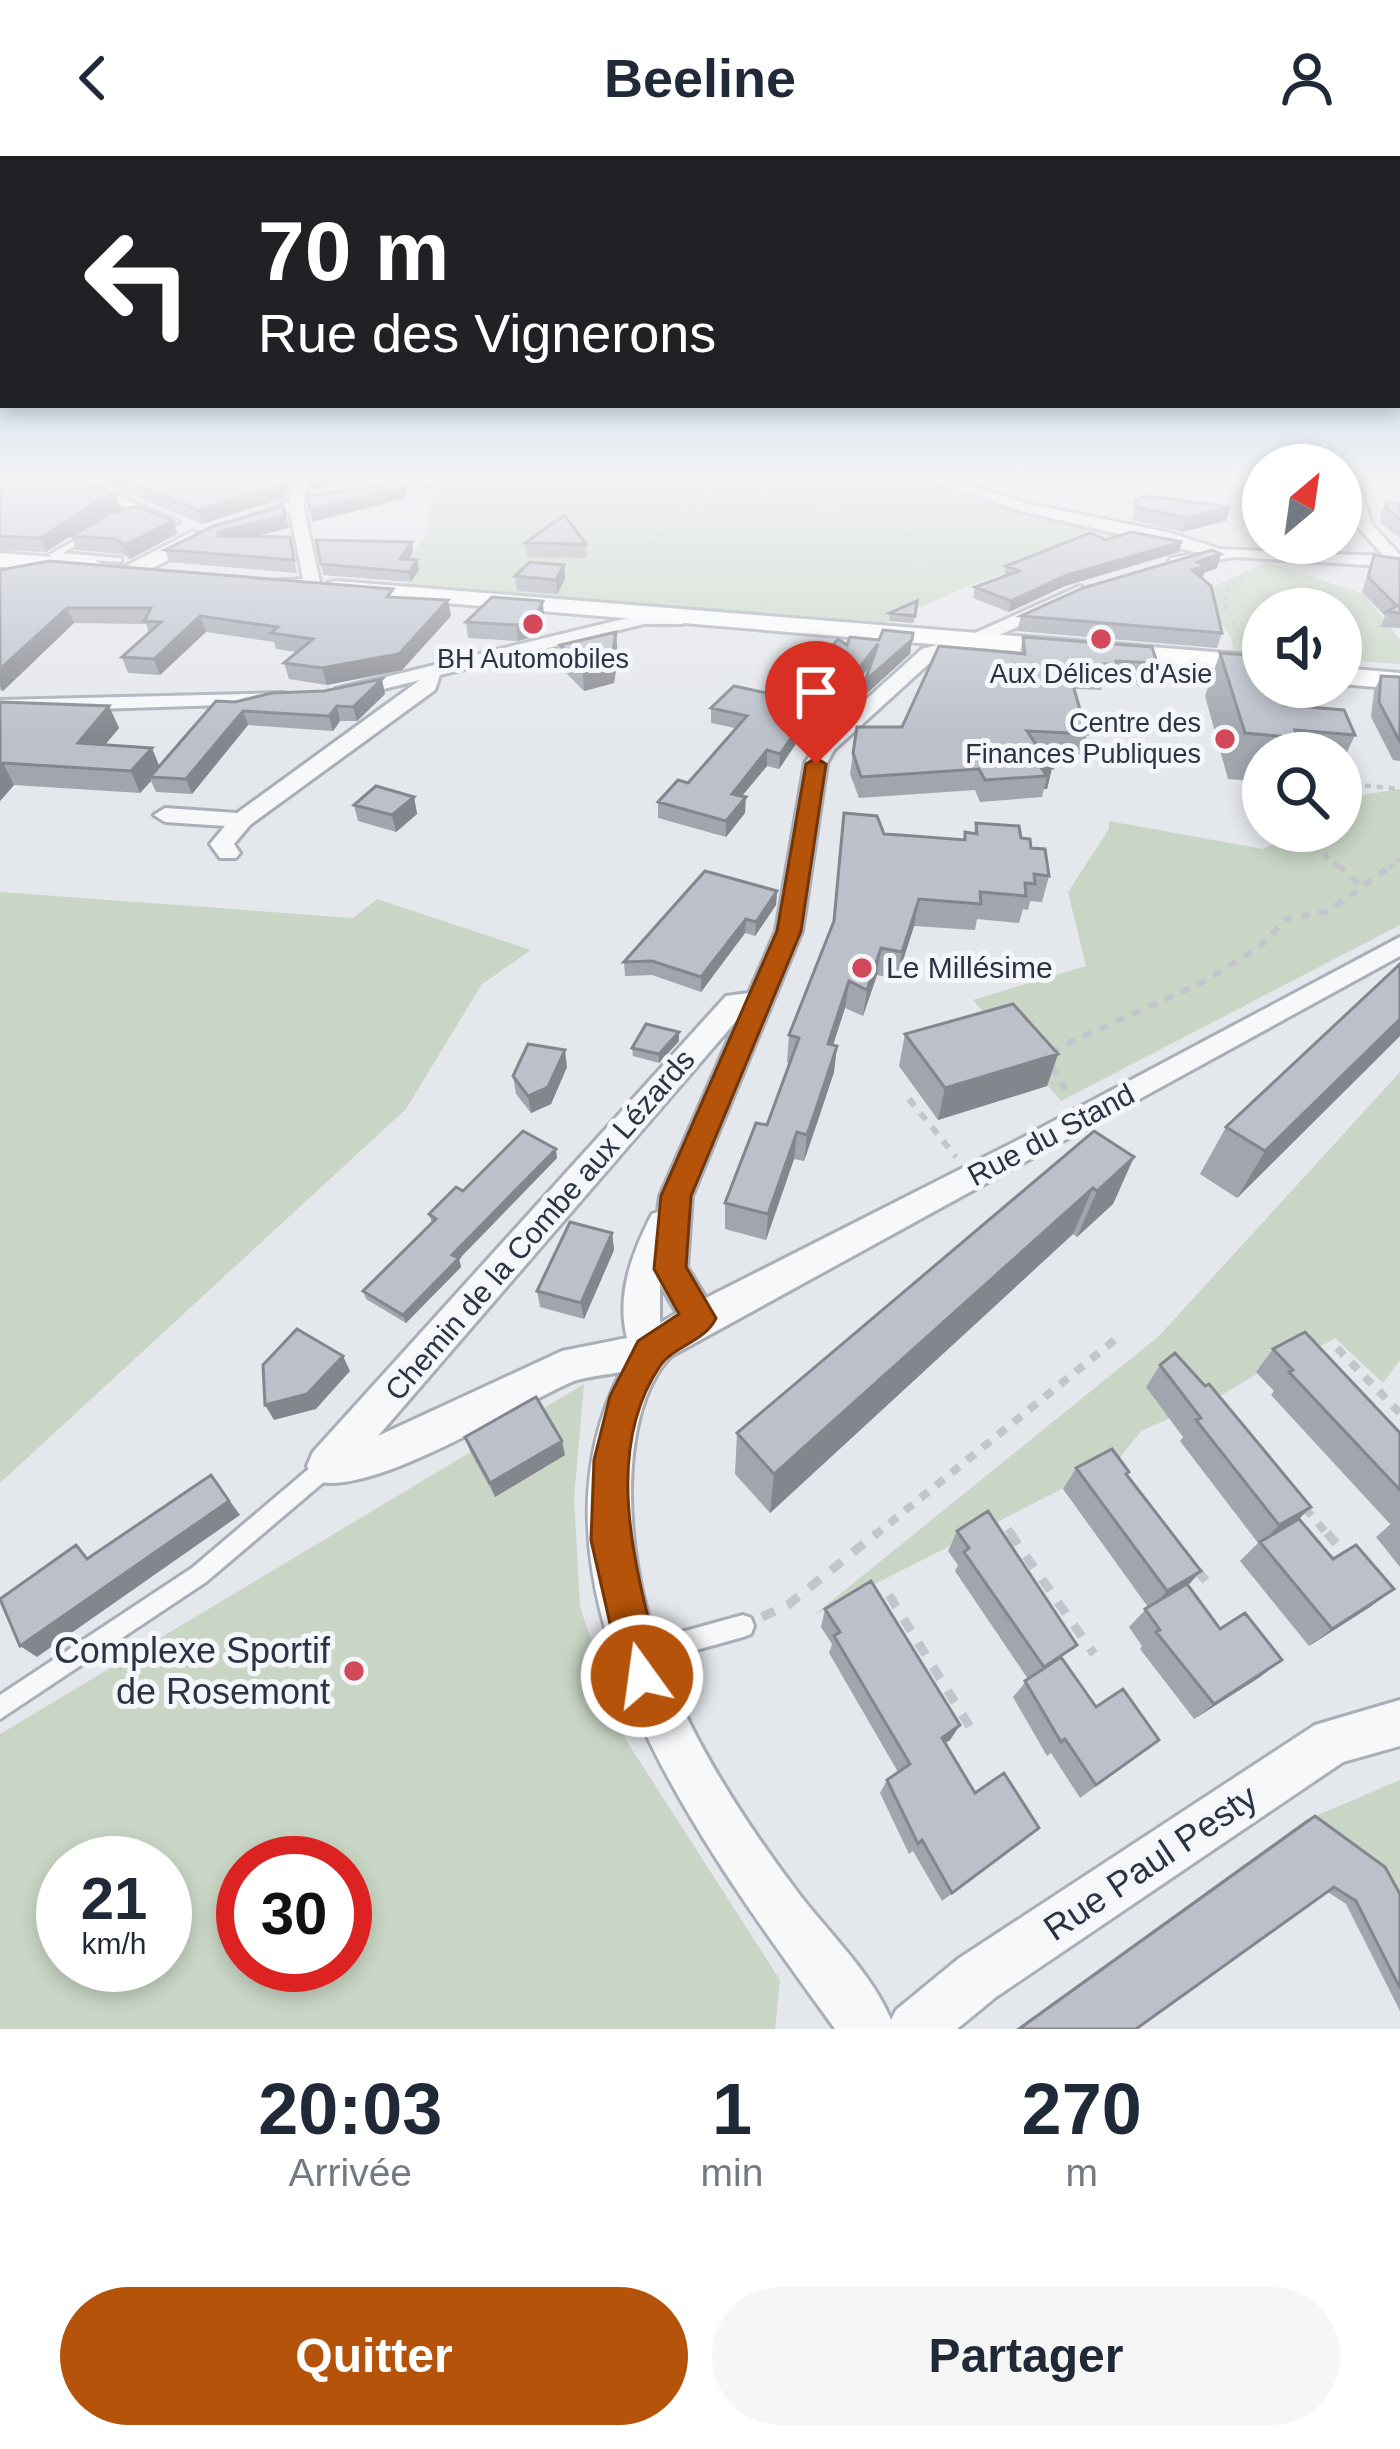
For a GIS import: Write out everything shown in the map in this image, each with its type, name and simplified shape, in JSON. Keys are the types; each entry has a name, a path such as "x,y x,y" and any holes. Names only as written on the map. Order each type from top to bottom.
{"main road":[{"path":"8,566 105,567 172,576 105,567"},
{"path":"962,644 635,621 248,583 308,584 694,619 1179,664 1242,663"},
{"path":"1362,674 1400,677"}],"street":[{"path":"105,567 115,563"},
{"path":"308,584 312,582 310,563"},
{"path":"1151,569 1172,563"},
{"path":"0,578 8,566"},
{"path":"868,2029 702,1797 637,1656 610,1540 612,1460 627,1396 650,1352 639,1313 642,1277 794,916 816,764 825,747 928,653 962,644 1092,588"},
{"path":"327,695 635,621 694,619"},
{"path":"228,853 222,844 242,820 428,686 431,673"},
{"path":"0,706 304,697"},
{"path":"165,814 242,820"},
{"name":"Rue du Stand","path":"650,1352 699,1318 1031,1148 1400,945"},
{"name":"Chemin de la Combe aux Lézards","path":"327,1466 736,1003 760,1002"},
{"path":"676,1196 670,1269 699,1318"},
{"name":"Chemin de la Combe aux Lézards","path":"327,1466 372,1459 575,1363 650,1352"},
{"name":"Rue Paul Pesty","path":"915,2029 976,1978 1332,1742 1400,1723"}],"lane":[{"path":"89,563 105,567"},
{"name":"Chemin de la Combe aux Lézards","path":"0,1708 199,1575 327,1466"},
{"path":"637,1656 743,1626"}],"path":[{"path":"631,571 636,563"},
{"path":"919,583 921,563"},
{"path":"1242,640 1225,596 1229,586 1252,573"},
{"path":"1137,684 1156,685 1179,664"},
{"path":"1362,785 1400,789"},
{"path":"1327,852 1338,868 1363,887"},
{"path":"1073,1100 1052,1068 1050,1059 1060,1047 1204,981 1259,946 1286,919 1329,911 1400,859"},
{"path":"909,1099 958,1159"},
{"path":"743,1626 788,1605 1122,1334"},
{"path":"1336,1348 1400,1413"},
{"path":"1294,1496 1351,1561"},
{"path":"1008,1529 1094,1654"},
{"path":"1195,1567 1210,1586"},
{"path":"889,1595 974,1732"}],"green space":[{"path":"406,563 1032,563 872,628 402,588 418,571 402,570"},
{"path":"1264,564 1346,588 1242,588 1242,653 1234,652 1231,637 1206,602 1208,589"},
{"path":"1362,593 1400,640 1400,664 1362,661"},
{"path":"1400,789 1400,925 1061,1101 973,1000 1086,966 1068,892 1109,829 1109,821 1242,845 1242,852 1362,852 1362,795"},
{"path":"0,892 353,918 377,899 531,950 482,984 406,1109 0,1483"},
{"path":"1400,1072 1400,1360 1383,1383 1335,1338 1293,1363 1286,1356 1222,1395 1141,1431 1117,1461 814,1615 1159,1336"},
{"name":"Complexe Sportif de Rosemont","path":"584,1384 574,1499 580,1607 626,1740 780,1980 775,2029 0,2029 0,1734"},
{"path":"1400,1780 1400,1916 1306,1820"}],"building":[{"path":"79,563 393,589 387,597 448,600 399,654 322,668 284,663 313,639 271,633 278,627 200,616 154,659 122,657 161,622 144,621 151,608 67,608 0,669 0,570"},
{"path":"321,563 415,563 409,572"},
{"path":"528,563 564,565 556,580 515,576"},
{"path":"1107,563 1067,575 1011,601 975,587 1019,571 1006,566"},
{"path":"1166,563 1200,563 1206,566 1192,570 1211,586 1222,633 1021,616 1083,588"},
{"path":"1372,563 1400,563 1400,613 1387,612 1397,606 1368,577"},
{"path":"492,597 543,601 532,622 466,622"},
{"path":"917,601 915,616 890,613"},
{"path":"883,630 913,633 912,640 865,681 878,644 832,703 827,701 840,667 780,754 767,750 732,794 746,797 726,821 658,802 678,780 688,783 747,716 711,708 734,686 790,698 838,639 847,645 850,637 879,640"},
{"path":"616,632 612,657 582,664 560,645"},
{"path":"1023,637 1152,647 1157,663 1116,661 1117,665 1105,664 1107,670 1068,668 1087,734 1027,731 1052,768 1042,769 1047,776 985,780 979,769 861,777 853,753 857,727 902,727 939,646 1025,654"},
{"path":"1220,653 1242,655 1242,708 1344,710 1354,732 1295,730 1245,732"},
{"path":"1381,676 1400,677 1400,742 1379,702"},
{"path":"382,679 353,707 337,706 329,716 243,711 186,779 150,777 216,701 324,691"},
{"path":"0,702 109,706 78,743 152,748 131,771 0,766"},
{"path":"376,786 414,797 392,815 354,805"},
{"path":"844,813 877,816 884,834 965,840 965,832 977,834 976,823 1019,826 1021,838 1030,839 1031,848 1045,849 1049,876 1034,874 1035,884 1025,883 1026,896 980,892 981,904 919,899 902,952 881,948 867,990 849,981 828,1044 837,1046 807,1135 797,1132 768,1214 725,1203 756,1123 767,1125 799,1038 789,1035 834,921"},
{"path":"705,871 777,891 756,922 746,919 701,977 652,961 624,962"},
{"path":"1400,964 1400,1019 1265,1151 1226,1127"},
{"path":"1013,1004 1058,1054 945,1088 905,1034"},
{"path":"646,1024 679,1032 659,1054 632,1048"},
{"path":"528,1044 565,1050 548,1087 528,1096 513,1076"},
{"path":"523,1131 556,1149 452,1255 459,1258 403,1315 363,1291 436,1219 429,1214 456,1187 463,1191"},
{"path":"1094,1131 1134,1157 1097,1191 1093,1188 774,1474 737,1433"},
{"path":"570,1222 612,1233 581,1303 537,1291"},
{"path":"297,1329 343,1356 307,1394 265,1405 263,1365"},
{"path":"1305,1332 1400,1433 1400,1490 1273,1349"},
{"path":"1175,1353 1205,1386 1209,1384 1311,1507 1279,1525 1196,1420 1201,1418 1160,1365"},
{"path":"536,1397 562,1441 490,1483 465,1437"},
{"path":"1112,1449 1201,1571 1167,1591 1076,1468"},
{"path":"211,1475 229,1501 20,1646 0,1599 76,1545 87,1559"},
{"path":"988,1511 1077,1645 1044,1667 964,1552 969,1548 957,1531"},
{"path":"1299,1519 1333,1559 1356,1545 1394,1589 1332,1629 1260,1542"},
{"path":"871,1581 960,1725 942,1738 975,1793 1004,1773 1039,1828 952,1893 922,1840 918,1844 887,1780 910,1764 834,1636 840,1632 825,1609"},
{"path":"1187,1584 1220,1629 1245,1613 1282,1660 1214,1704 1156,1632 1160,1630 1145,1609"},
{"path":"1061,1657 1096,1707 1123,1689 1159,1740 1096,1785 1065,1739 1061,1742 1025,1681"},
{"path":"1315,1816 1385,1867 1400,1894 1400,1988 1356,1901 1334,1887 1136,2029 1019,2029"}],"place":[{"name":"BH Automobiles","path":"533,624"},
{"name":"Aux Délices d'Asie","path":"1101,639"},
{"name":"Centre des Finances Publiques","path":"1225,739"},
{"name":"Le Millésime","path":"862,968"},
{"name":"Complexe Sportif de Rosemont","path":"354,1671"}],"route":[{"path":"642,1676 610,1540 612,1460 627,1396 650,1352 699,1318 670,1269 676,1196 794,916 816,764"}]}
